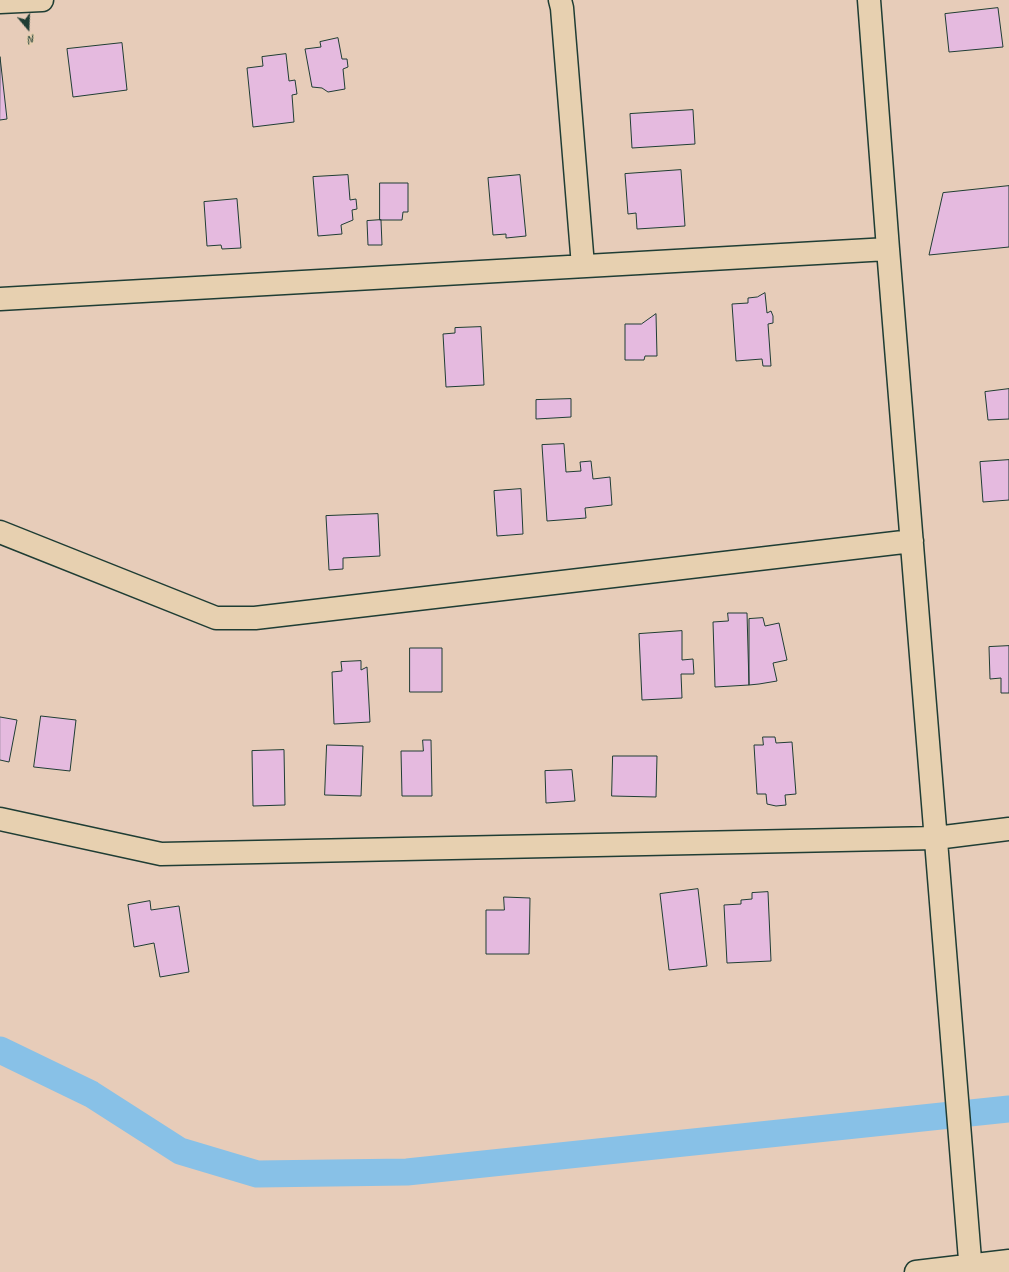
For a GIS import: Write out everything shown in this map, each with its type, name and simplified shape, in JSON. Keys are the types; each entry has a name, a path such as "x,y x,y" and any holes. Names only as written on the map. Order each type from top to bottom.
{"street":[{"path":"0,2 42,0"},
{"path":"560,0 562,8 583,266"},
{"path":"869,0 971,1269"},
{"path":"0,299 888,249"},
{"path":"0,532 216,618 255,618 912,541"},
{"path":"0,819 161,854 936,838 1009,829"},
{"path":"916,1272 971,1269 1009,1261"}],"building":[{"path":"998,8 1003,47 949,52 945,14"},
{"path":"338,38 342,59 347,59 348,67 343,69 345,89 328,92 322,88 312,87 305,49 321,47 320,42"},
{"path":"122,43 127,90 73,97 67,49"},
{"path":"286,54 289,81 295,80 297,94 292,95 294,122 253,127 247,68 263,66 262,57"},
{"path":"0,57 7,119 0,120"},
{"path":"693,110 695,144 632,148 630,114"},
{"path":"681,170 685,226 637,229 636,213 628,214 625,174"},
{"path":"348,175 350,200 356,199 357,209 352,210 353,220 341,225 342,234 318,236 313,177"},
{"path":"520,175 526,236 506,238 506,234 493,235 488,178"},
{"path":"380,183 408,183 408,212 403,212 402,220 380,220"},
{"path":"1009,186 1009,247 929,255 943,193"},
{"path":"237,199 241,248 222,249 221,245 207,246 204,202"},
{"path":"381,220 382,245 368,245 367,221"},
{"path":"765,293 767,313 771,311 773,316 773,323 768,324 771,366 763,366 762,359 736,361 732,304 748,303 748,298 757,297"},
{"path":"656,314 657,356 645,356 644,360 625,360 625,324 641,324"},
{"path":"481,327 484,385 446,387 443,334 455,333 455,328"},
{"path":"1009,389 1009,419 988,420 985,392"},
{"path":"571,399 571,417 536,419 536,400"},
{"path":"564,444 566,472 581,471 580,462 591,461 593,479 610,477 612,505 585,508 586,518 547,521 542,445"},
{"path":"1009,460 1009,500 983,502 980,462"},
{"path":"521,489 523,534 497,536 494,491"},
{"path":"378,514 380,556 343,558 343,569 329,570 326,516"},
{"path":"728,613 747,613 749,685 715,687 713,622 728,621"},
{"path":"763,618 765,626 779,623 787,660 773,663 777,681 749,685 749,619"},
{"path":"682,631 682,660 693,659 694,674 681,674 682,698 642,700 639,634"},
{"path":"1009,646 1009,693 1001,693 1001,678 990,679 989,647"},
{"path":"410,648 442,648 442,692 410,692"},
{"path":"361,661 361,670 367,667 370,722 334,724 332,672 342,671 341,662"},
{"path":"41,716 76,720 70,771 34,767"},
{"path":"0,717 17,720 9,762 0,760"},
{"path":"763,737 775,737 776,743 792,742 796,794 785,795 786,805 776,806 767,804 766,794 757,794 754,745 763,745"},
{"path":"423,740 431,740 432,796 402,796 401,751 423,751"},
{"path":"327,745 363,746 361,796 325,795"},
{"path":"284,750 285,805 253,806 252,751"},
{"path":"613,756 657,756 656,797 612,796"},
{"path":"572,770 575,801 546,803 545,771"},
{"path":"698,889 707,966 669,970 660,894"},
{"path":"768,892 771,961 727,963 724,905 741,904 741,900 752,899 752,893"},
{"path":"504,897 530,898 529,954 486,954 486,910 504,910"},
{"path":"150,901 151,910 179,906 189,972 160,977 154,943 134,947 128,905"}],"waterway":[{"path":"0,1050 91,1094 180,1151 257,1174 407,1172 1009,1109"}]}
